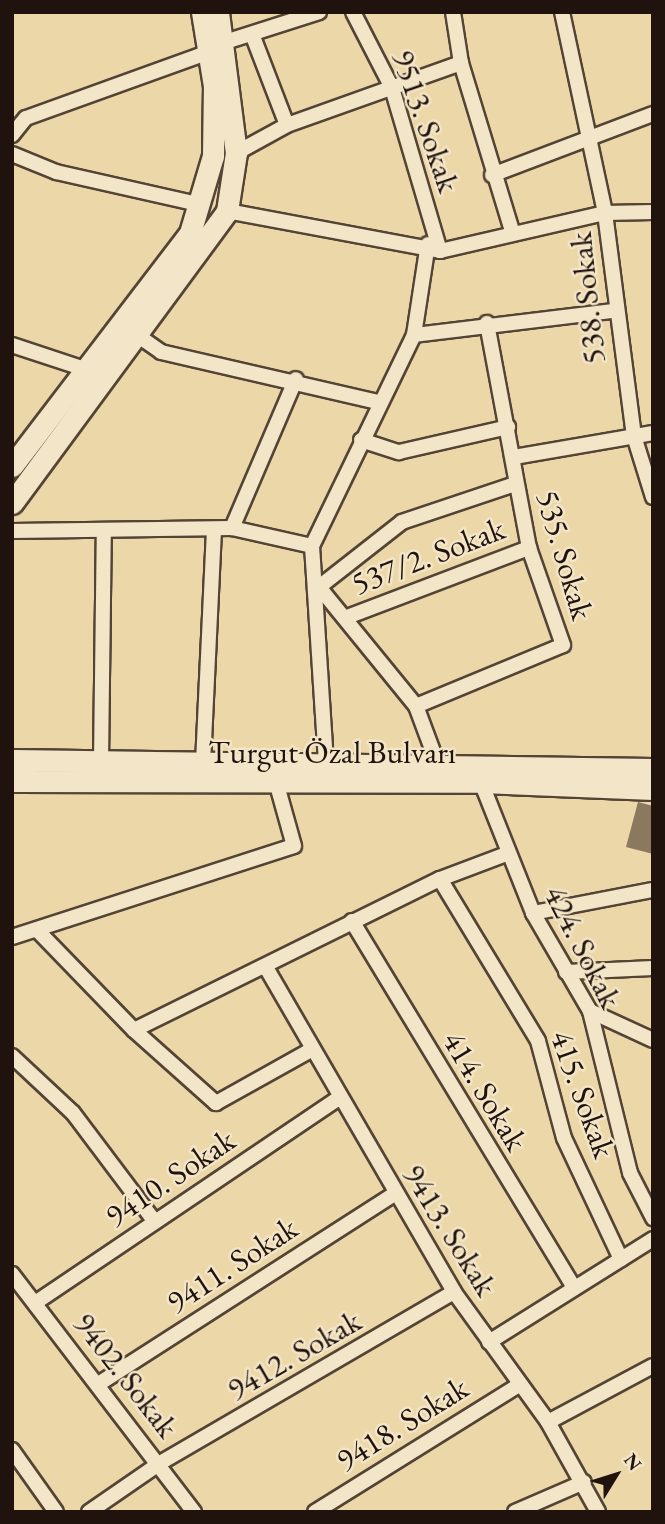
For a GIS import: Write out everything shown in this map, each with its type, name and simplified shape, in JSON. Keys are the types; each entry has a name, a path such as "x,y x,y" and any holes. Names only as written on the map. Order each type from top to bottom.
{"street":[{"path":"12,503 227,211 236,153 215,48 202,12"},
{"path":"12,467 85,369 176,256 202,205 213,156 218,12"},
{"path":"12,135 26,118 319,12"},
{"name":"9513. Sokak","path":"354,12 392,88 434,248"},
{"path":"453,12 461,63 492,175 512,231"},
{"name":"538. Sokak","path":"562,12 605,213 613,311 634,436 653,497"},
{"path":"253,34 287,125"},
{"path":"236,153 287,125 461,63"},
{"path":"492,175 588,133 653,114"},
{"path":"12,154 56,172 227,211 434,248 605,213 653,212"},
{"path":"326,764 319,587 312,546 377,402 414,334 434,248"},
{"path":"414,334 487,323 613,311"},
{"name":"535. Sokak","path":"416,706 563,645 529,548 487,323"},
{"path":"136,335 161,352 296,379 377,402"},
{"path":"12,345 85,369"},
{"path":"232,528 296,379"},
{"path":"360,440 399,452 508,427"},
{"path":"514,457 653,433"},
{"path":"319,587 402,522 515,484"},
{"path":"12,531 232,528 312,546"},
{"path":"203,763 214,529"},
{"path":"101,762 104,530"},
{"name":"537/2. Sokak","path":"347,617 529,548"},
{"path":"319,587 347,617 416,706 438,765"},
{"name":"Turgut Özal Bulvarı","path":"12,760 653,769"},
{"name":"Turgut Özal Bulvarı","path":"12,781 277,785 481,782 653,789"},
{"name":"424. Sokak","path":"481,782 506,854 533,913 590,1011 630,1172 653,1218"},
{"path":"12,937 294,846 277,785"},
{"path":"134,1030 267,969 352,921 440,879 506,854"},
{"name":"415. Sokak","path":"440,879 538,1041 564,1138 621,1259"},
{"path":"533,913 653,890"},
{"name":"414. Sokak","path":"352,921 574,1288"},
{"path":"38,930 134,1030 216,1103 311,1050"},
{"path":"566,972 653,968"},
{"name":"9413. Sokak","path":"267,969 394,1194 454,1292 548,1422 584,1482 598,1512"},
{"path":"590,1011 653,1040"},
{"path":"12,1056 73,1113 155,1222"},
{"name":"9410. Sokak","path":"34,1303 338,1099"},
{"name":"9411. Sokak","path":"100,1382 394,1194"},
{"path":"489,1342 653,1239"},
{"name":"9402. Sokak","path":"12,1274 100,1382 194,1512"},
{"name":"9412. Sokak","path":"89,1512 160,1463 454,1292"},
{"path":"548,1422 653,1366"},
{"name":"9418. Sokak","path":"315,1512 519,1385"},
{"path":"12,1450 56,1512"},
{"path":"515,1512 584,1482"}],"building":[{"path":"638,802 653,806 653,854 626,847"}]}
